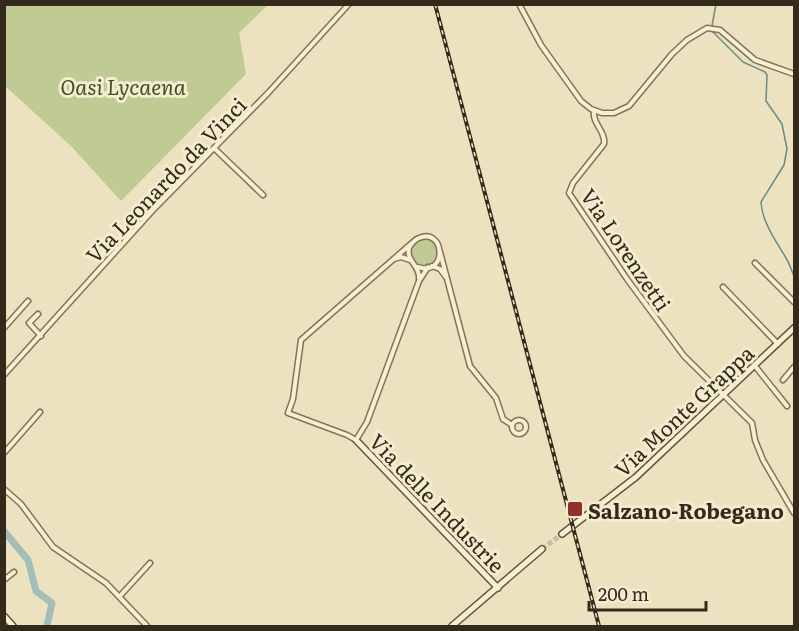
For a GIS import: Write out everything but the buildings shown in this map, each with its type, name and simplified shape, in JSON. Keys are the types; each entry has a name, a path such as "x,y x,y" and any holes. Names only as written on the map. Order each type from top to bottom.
{"street":[{"name":"Via Leonardo da Vinci","path":"4,375 147,217 268,93 349,4"},
{"path":"519,4 541,45 575,94 584,105 594,111 614,113 629,106 672,54 698,32 707,28 716,29 755,60 795,74"},
{"name":"Via Lorenzetti","path":"594,111 594,119 605,137 605,142 569,193 627,279 684,356 724,394"},
{"path":"214,148 263,195"},
{"path":"393,259 419,238 431,238 438,244 472,370 495,396 503,419 512,425"},
{"path":"412,243 409,251 417,267 419,282"},
{"path":"356,440 367,422 419,282 430,267 438,261 440,252"},
{"path":"393,259 401,257 412,261"},
{"name":"Via delle Industrie","path":"393,259 301,340 293,399 288,413 356,440 498,588"},
{"path":"755,263 795,302"},
{"path":"417,267 440,269 448,280"},
{"path":"723,287 778,344"},
{"path":"4,328 28,301"},
{"path":"38,314 29,323 41,336"},
{"name":"Via Monte Grappa","path":"562,534 636,477 795,328"},
{"path":"755,366 787,406"},
{"path":"783,380 795,367"},
{"path":"724,394 752,423 755,440 763,460 794,513"},
{"path":"4,453 39,412"},
{"path":"4,489 21,504 53,547 99,577 120,596 147,627"},
{"path":"452,627 542,549"},
{"path":"120,596 150,563"},
{"path":"4,580 14,572"},
{"path":"4,616 13,627"}],"green space":[{"name":"Oasi Lycaena","path":"4,5 268,5 239,33 246,74 121,201 71,146 5,86"},
{"path":"424,239 433,243 437,252 433,261 424,265 415,261 411,252 415,243"}],"waterway":[{"path":"712,26 716,4"},
{"path":"712,31 743,62 767,75 766,101 782,124 787,149 784,165 761,202 770,231 794,276"},
{"path":"4,531 28,560 36,591 52,603 47,626"}],"tunnel":[{"path":"542,549 562,534"}],"railway":[{"path":"435,4 599,626"}],"place":[{"name":"Salzano-Robegano","path":"575,509"}]}
